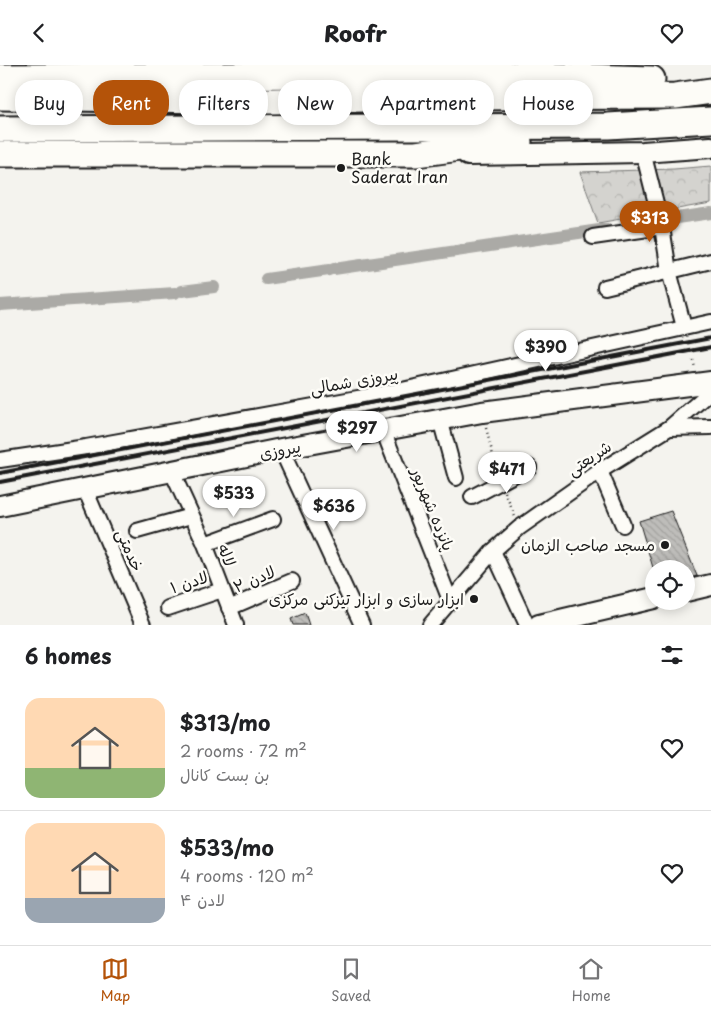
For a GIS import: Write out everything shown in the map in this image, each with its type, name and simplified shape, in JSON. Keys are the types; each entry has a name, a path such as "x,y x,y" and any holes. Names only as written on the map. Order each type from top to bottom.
{"highway":[{"path":"0,77 488,74 711,81"},
{"path":"0,97 271,101 458,97 675,96 711,91"},
{"path":"0,129 608,126 711,120"},
{"path":"0,154 416,154 496,143 569,141 608,126"}],"street":[{"path":"416,154 494,156 643,152 711,147"},
{"path":"643,152 662,227 669,271 684,327"},
{"path":"593,237 662,227"},
{"path":"604,287 711,261"},
{"name":"پیروزی شمالی","path":"0,460 86,447 402,390 711,322"},
{"name":"پیروزی","path":"0,506 440,419 711,382"},
{"name":"شریعتی","path":"430,625 493,551 519,528 600,471 670,428 711,391"},
{"path":"440,419 456,478"},
{"path":"670,428 711,427"},
{"name":"پانزده شهریور","path":"383,430 450,600"},
{"path":"281,449 362,625"},
{"path":"472,497 530,467"},
{"path":"600,471 623,525"},
{"name":"لاله","path":"172,472 204,544 236,625"},
{"name":"خدمتی","path":"85,489 143,625"},
{"path":"137,531 191,516"},
{"path":"204,544 273,519"},
{"path":"493,551 527,625"},
{"name":"لادن ۲","path":"229,608 292,581"},
{"path":"695,589 711,585"},
{"name":"لادن ۱","path":"168,608 222,590"},
{"path":"538,625 645,600"}],"green space":[{"path":"711,166 711,203 598,223 580,172 674,169"}],"building":[{"name":"مسجد صاحب الزمان","path":"671,511 691,560 651,560 639,521"},
{"path":"305,613 309,625 293,625 291,619"}],"waterway":[{"path":"670,219 711,213"},
{"path":"334,269 606,229"},
{"path":"266,279 329,270"},
{"path":"182,291 214,287"},
{"path":"0,305 175,293"}],"railway":[{"path":"0,473 711,338"},
{"path":"0,482 711,347"}],"place":[{"name":"Bank Saderat Iran","path":"341,168"},
{"name":"مسجد صاحب الزمان","path":"665,545"},
{"name":"ابزار سازی و ابزار تیزکنی مرکزی","path":"474,599"}]}
